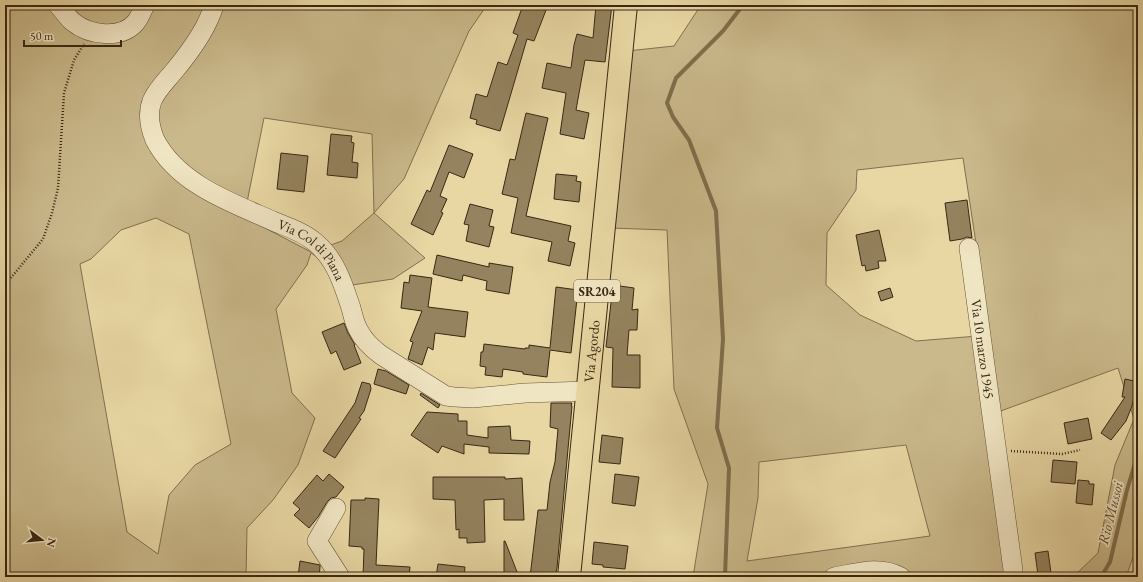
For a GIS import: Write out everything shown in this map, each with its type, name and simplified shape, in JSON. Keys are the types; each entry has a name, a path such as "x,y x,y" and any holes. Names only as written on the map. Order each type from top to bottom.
{"main road":[{"name":"Via Agordo","path":"569,577 626,5"}],"street":[{"path":"58,5 72,21 85,30 113,34 130,28 136,22 145,5"},
{"name":"Via Col di Piana","path":"214,5 205,26 176,69 162,85 152,102 150,110 150,126 152,134 164,153 185,175 208,191 300,232 315,242 325,251 337,269 358,331 364,340 381,356 446,396 473,398 525,393 588,391"},
{"name":"Via 10 marzo 1945","path":"969,248 1013,570 1012,577"},
{"path":"336,508 317,541 340,577"},
{"path":"834,577 869,570 879,570 901,577"}],"path":[{"path":"5,284 43,239 52,213 58,188 64,94 74,60 84,44 100,33"},
{"path":"996,450 1062,454 1080,450"}],"shaded area":[{"path":"5,5 487,5 469,31 404,179 374,213 425,258 393,279 338,287 325,262 311,253 307,265 276,309 292,393 315,418 298,465 273,500 247,528 246,577 5,577","holes":["264,118 372,134 374,213 342,241 311,252 244,217","156,218 189,234 231,444 195,465 169,495 158,554 127,532 80,264 91,259 121,230"]},
{"path":"701,5 1138,5 1138,543 1126,577 1073,577 1098,553 1115,465 1134,419 1118,368 998,412 1019,577 693,577 708,484 674,389 667,230 610,228 627,51 674,46","holes":["963,158 990,335 916,341 860,315 826,285 827,233 856,190 857,170","906,445 930,536 747,561 758,498 759,462"]}],"building":[{"path":"523,5 548,5 534,41 527,39 500,131 476,124 477,120 470,118 476,94 487,97 498,62 507,65 518,35 513,33"},
{"path":"596,5 612,5 605,62 585,60 576,110 589,113 584,139 560,134 566,93 542,88 547,63 571,68 577,34 593,38"},
{"path":"526,113 548,118 526,216 571,226 568,241 575,243 570,266 548,261 552,242 511,233 518,198 502,194 510,159 515,160"},
{"path":"331,134 352,136 351,142 354,143 352,162 358,163 357,178 327,175"},
{"path":"449,145 473,154 464,178 449,172 440,196 447,199 441,212 443,213 433,235 411,224 427,190 430,192"},
{"path":"281,153 308,156 304,192 277,189"},
{"path":"556,174 577,176 576,181 581,182 579,202 554,199"},
{"path":"967,200 972,238 967,237 950,241 945,203"},
{"path":"470,204 493,210 489,226 494,227 489,247 466,241 469,225 464,224"},
{"path":"879,230 886,261 878,261 879,268 866,271 865,265 862,266 856,235"},
{"path":"437,255 489,267 489,263 513,267 509,294 486,290 487,281 463,275 462,281 433,274"},
{"path":"410,275 432,278 428,307 468,312 465,337 435,333 433,350 428,347 422,365 408,359 413,342 410,341 422,311 401,308 404,282 409,283"},
{"path":"613,285 634,288 632,310 638,309 637,330 629,330 627,355 640,355 640,388 612,387 613,348 606,347"},
{"path":"556,287 578,290 571,353 550,350 547,377 523,374 523,372 503,369 502,377 485,375 486,367 480,366 481,352 483,352 484,344 525,349 529,348 529,345 550,348"},
{"path":"890,288 893,297 881,301 878,292"},
{"path":"344,323 355,345 361,363 344,370 336,351 331,354 322,332"},
{"path":"378,369 386,371 409,385 406,394 374,384"},
{"path":"1136,378 1138,379 1138,382 1132,406 1126,421 1111,440 1101,433 1125,397 1122,397 1125,379 1134,381"},
{"path":"362,382 370,384 371,389 364,411 359,418 361,419 335,458 323,451 355,403"},
{"path":"421,393 440,405 438,408 420,395"},
{"path":"551,403 572,403 557,568 555,577 530,577 538,510 547,510 550,482 555,462 558,429 550,427"},
{"path":"427,412 458,414 458,421 467,421 467,435 488,438 488,427 510,426 511,440 530,441 529,454 489,453 489,447 464,444 464,454 442,446 438,453 411,435"},
{"path":"1088,418 1092,439 1068,444 1064,423"},
{"path":"602,435 623,438 620,464 599,462"},
{"path":"1053,460 1077,462 1075,484 1051,482"},
{"path":"329,474 344,487 336,497 331,498 327,502 309,528 294,515 300,509 293,503 317,475 323,481"},
{"path":"615,474 639,477 635,506 612,503"},
{"path":"433,477 522,478 524,520 504,520 504,499 484,500 485,542 467,543 467,538 459,538 459,529 456,530 455,500 433,499"},
{"path":"1078,480 1089,481 1089,484 1094,484 1092,505 1076,503"},
{"path":"365,498 379,499 376,565 410,567 409,577 363,577 364,549 362,549 362,547 349,546 351,500 365,500"},
{"path":"505,541 519,577 504,577"},
{"path":"594,542 628,546 625,569 603,567 603,565 592,564"},
{"path":"1048,551 1051,573 1038,575 1035,553"},
{"path":"300,561 320,565 319,577 298,577"},
{"path":"438,564 465,567 464,577 436,577"}],"waterway":[{"path":"725,577 729,468 717,428 723,339 716,211 689,140 673,117 667,103 676,78 723,31 743,5"},
{"name":"Rio Mussoi","path":"1101,577 1110,562 1127,490 1138,453"}]}
